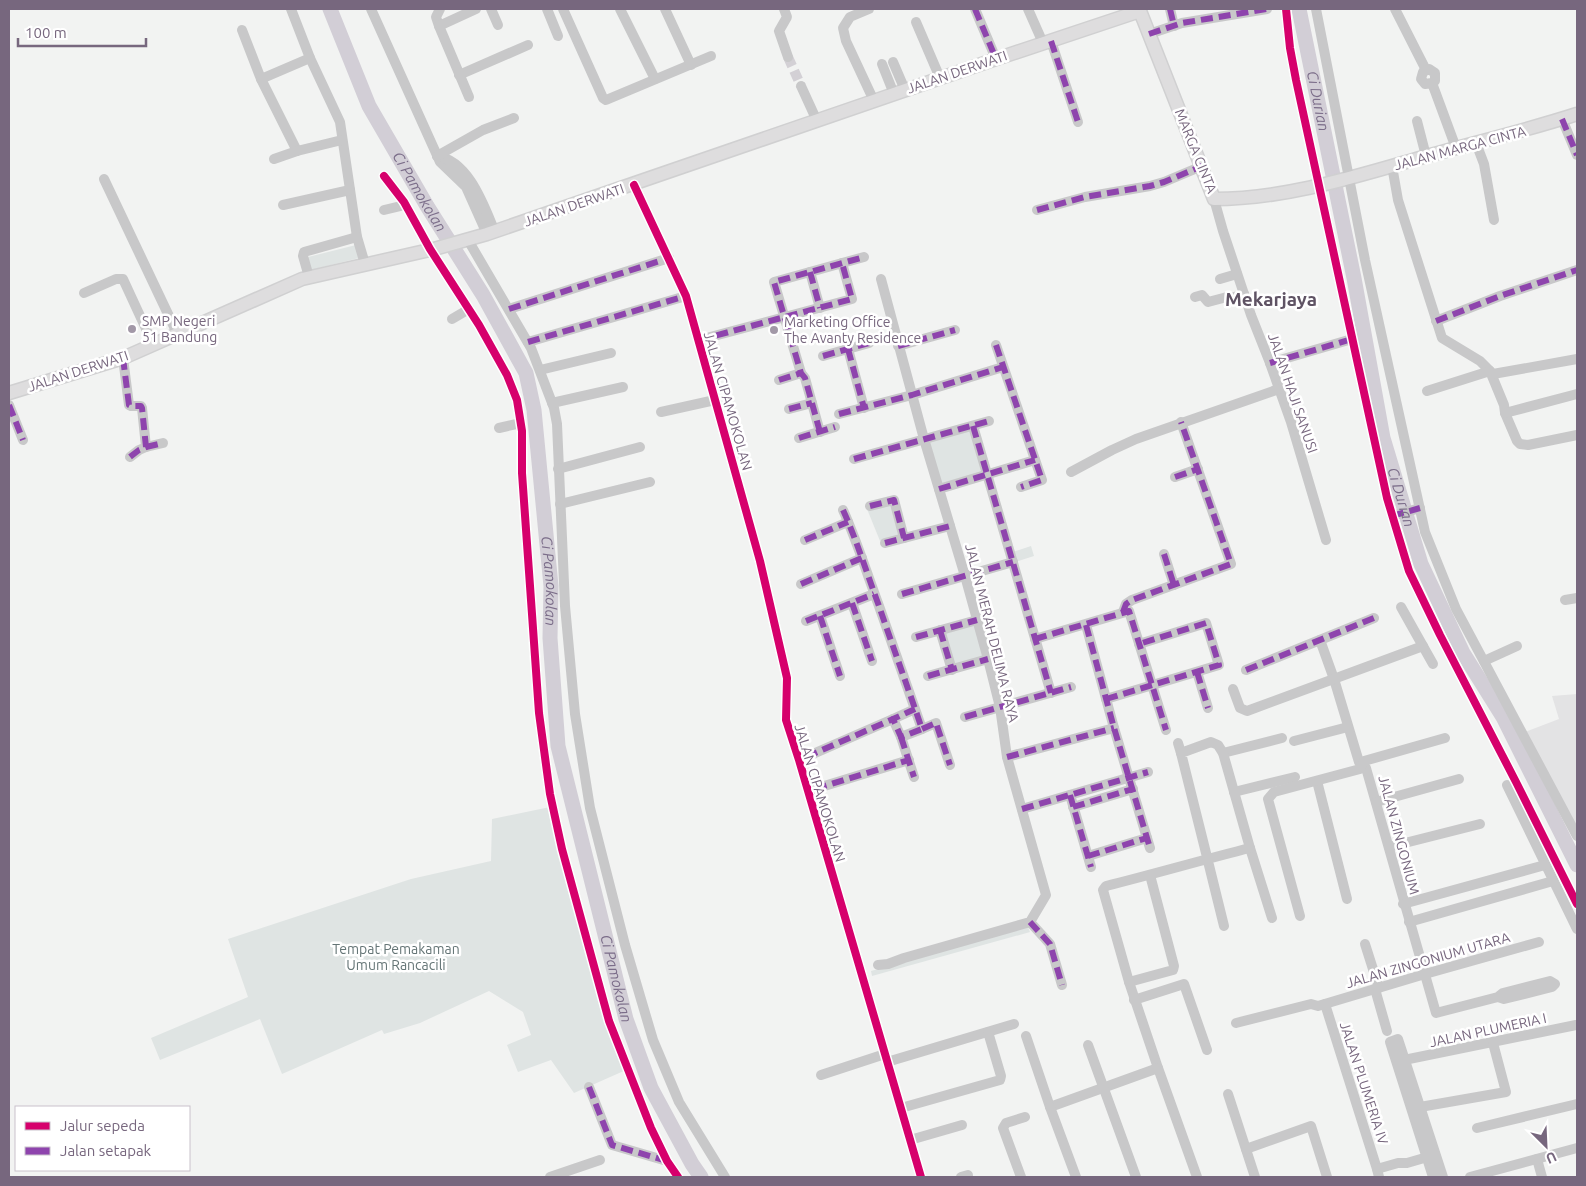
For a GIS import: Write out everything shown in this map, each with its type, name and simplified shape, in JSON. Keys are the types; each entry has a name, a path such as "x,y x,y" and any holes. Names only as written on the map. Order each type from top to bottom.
{"main road":[{"name":"JALAN DERWATI","path":"9,394 123,358 302,279 432,249 491,233 1139,10"},
{"name":"MARGA CINTA","path":"1139,10 1214,199 1242,199 1323,185 1345,179"},
{"name":"JALAN MARGA CINTA","path":"1345,179 1577,114"}],"street":[{"path":"291,9 310,58 340,122 357,236 365,264"},
{"path":"371,9 438,156"},
{"path":"440,9 436,18 469,97"},
{"path":"440,26 476,9"},
{"path":"491,9 498,24"},
{"path":"546,9 558,36"},
{"path":"563,9 604,99 608,100 712,56"},
{"path":"620,9 655,79"},
{"path":"664,9 691,65"},
{"path":"784,9 787,17 779,31 788,57"},
{"path":"869,9 850,16 843,28 846,41 874,101"},
{"path":"975,9 996,59"},
{"path":"1028,9 1047,42 1078,122"},
{"path":"1170,9 1174,26"},
{"path":"1149,34 1212,17 1267,9"},
{"path":"1286,9 1290,48 1323,185 1352,339 1409,571 1577,904"},
{"path":"1316,9 1345,179 1417,509 1448,593 1577,836"},
{"path":"1395,9 1426,70 1421,75 1422,82 1425,84 1432,83 1456,148"},
{"path":"916,22 940,78"},
{"path":"242,30 261,78 296,152"},
{"path":"459,75 528,45"},
{"path":"261,78 310,58"},
{"path":"893,62 899,92"},
{"path":"882,64 899,92"},
{"path":"801,86 817,121"},
{"path":"438,156 483,130 514,118"},
{"path":"1562,119 1577,154"},
{"path":"1416,121 1426,156"},
{"path":"274,159 342,140"},
{"path":"1476,143 1484,164 1494,220"},
{"path":"438,156 448,158 467,176 478,195 491,233"},
{"path":"1037,210 1085,197 1150,186 1202,166"},
{"path":"1392,166 1398,200 1442,338 1480,361 1492,372 1505,413 1517,441 1523,445 1577,435"},
{"path":"384,176 405,204 469,309 507,375 517,400 521,423 522,472 539,713 550,794 565,858 609,1021 651,1128 667,1161 678,1177"},
{"path":"104,179 177,333"},
{"name":"JALAN CIPAMOKOLAN","path":"639,183 668,258 686,296 699,340 762,570 787,678 786,720 802,758 812,790 860,970 921,1177"},
{"path":"283,205 350,190"},
{"name":"JALAN HAJI SANUSI","path":"1214,199 1237,274 1279,389 1326,540"},
{"path":"384,210 405,204"},
{"path":"309,277 303,256 304,252 357,236"},
{"path":"465,240 528,342 552,404 557,424 568,635 575,714 590,808 625,945 653,1040 680,1102 725,1177"},
{"path":"820,432 774,282 864,257"},
{"path":"509,309 668,258"},
{"path":"699,340 852,299 842,263"},
{"path":"1436,321 1500,296 1577,270"},
{"path":"810,272 820,308"},
{"path":"1220,279 1237,274"},
{"path":"84,293 116,278 123,279 154,344"},
{"name":"JALAN MERAH DELIMA RAYA","path":"881,279 924,439 988,659 1000,707 1007,757 1046,895 1030,922"},
{"path":"1195,297 1202,295 1208,302 1227,296 1228,299 1244,294"},
{"path":"528,342 686,296"},
{"path":"452,319 469,309"},
{"path":"898,346 956,330"},
{"path":"1270,363 1352,339"},
{"path":"823,356 869,343"},
{"path":"996,345 1042,480 1021,488"},
{"path":"848,349 864,408"},
{"path":"540,370 611,353"},
{"path":"123,358 129,405 141,406 142,408 146,448"},
{"path":"1427,391 1492,372 1577,358"},
{"path":"839,414 912,395 1003,367"},
{"path":"779,380 801,374"},
{"path":"552,404 623,387"},
{"path":"1071,472 1112,450 1181,422 1279,389"},
{"path":"9,394 22,440"},
{"path":"1505,413 1577,394"},
{"path":"662,412 716,400"},
{"path":"789,409 812,403"},
{"path":"854,458 989,421"},
{"path":"1123,612 1126,604 1132,600 1231,564 1181,422"},
{"path":"499,428 521,423"},
{"path":"973,426 1051,693"},
{"path":"799,438 835,427"},
{"path":"130,457 138,450 163,443"},
{"path":"558,469 640,447"},
{"path":"939,489 1035,460"},
{"path":"1175,477 1198,468"},
{"path":"560,504 650,482"},
{"path":"870,506 894,500 904,538"},
{"path":"1395,515 1417,509"},
{"path":"843,510 862,558 922,729"},
{"path":"805,540 848,522"},
{"path":"886,543 950,526"},
{"path":"1164,554 1174,585"},
{"path":"801,584 862,558"},
{"path":"902,594 1013,562"},
{"path":"806,621 874,594"},
{"path":"1565,600 1577,598"},
{"path":"852,603 872,661"},
{"path":"1402,607 1433,664"},
{"path":"1035,639 1129,611 1166,730"},
{"path":"820,616 840,676"},
{"path":"1246,670 1374,618"},
{"path":"916,637 977,620"},
{"path":"1086,624 1114,728 1149,843 1088,856"},
{"path":"1106,699 1219,665 1206,624 1139,644"},
{"path":"940,630 952,670"},
{"name":"JALAN ZINGONIUM","path":"1320,640 1359,762 1366,768 1436,1013 1498,997"},
{"path":"1233,689 1240,708 1247,711 1287,696 1335,683 1423,646"},
{"path":"1484,660 1517,646"},
{"path":"928,676 988,659"},
{"path":"1197,672 1208,708"},
{"path":"965,717 1071,687"},
{"path":"802,758 915,709"},
{"path":"893,719 914,777"},
{"path":"900,737 936,723 950,765"},
{"path":"1294,741 1348,727"},
{"path":"1007,757 1114,728"},
{"path":"1223,753 1282,738"},
{"path":"1300,916 1268,799 1274,792 1360,769 1364,761 1445,738"},
{"path":"1224,926 1179,748 1212,742 1218,745 1223,753 1272,918"},
{"path":"812,790 908,760"},
{"path":"1022,810 1148,772"},
{"path":"1234,792 1295,777"},
{"path":"1376,802 1459,780"},
{"path":"1317,781 1347,899"},
{"path":"1507,785 1577,929"},
{"path":"1073,807 1133,790"},
{"path":"1070,796 1091,867"},
{"path":"1389,847 1480,824"},
{"path":"1197,1177 1128,982 1103,890 1106,886 1250,848"},
{"path":"1406,912 1545,865"},
{"path":"1128,982 1173,970 1174,966 1150,875"},
{"path":"1406,912 1553,881"},
{"path":"860,970 884,963 897,962 904,958 1030,922 1050,944 1062,985"},
{"name":"JALAN ZINGONIUM UTARA","path":"1236,1023 1311,1004 1318,1006 1540,942"},
{"path":"1365,944 1387,1031"},
{"path":"1134,1000 1184,984 1208,1050"},
{"name":"JALAN PLUMERIA IV","path":"1325,1004 1378,1173 1398,1163 1407,1164 1431,1156"},
{"path":"821,1075 1014,1024"},
{"name":"JALAN PLUMERIA I","path":"1404,1060 1576,1025"},
{"path":"901,1108 1000,1080 1001,1076 988,1032"},
{"path":"1026,1036 1076,1177"},
{"path":"1433,1177 1431,1156 1420,1107 1398,1040 1390,1042 1431,1156 1443,1177"},
{"path":"1420,1107 1506,1092 1493,1043"},
{"path":"1088,1045 1136,1177"},
{"path":"1050,1106 1158,1068"},
{"path":"589,1088 612,1145 667,1161"},
{"path":"1228,1094 1255,1177"},
{"path":"1477,1128 1577,1104"},
{"path":"1021,1177 1004,1128 1006,1123 1025,1116"},
{"path":"910,1140 962,1125"},
{"path":"1246,1149 1311,1126 1327,1177"},
{"path":"1470,1177 1496,1174 1537,1159 1576,1151"},
{"path":"1537,1159 1542,1177"},
{"path":"550,1177 600,1160"}],"shaded area":[{"path":"1577,694 1577,831 1525,732 1559,719 1552,696"}],"green space":[{"path":"356,245 359,258 311,270 308,257"},
{"path":"971,428 984,473 940,485 927,440"},
{"path":"891,502 900,536 880,541 867,509"},
{"path":"1031,546 1034,556 1015,562 1013,552"},
{"path":"975,624 985,658 954,667 944,633"},
{"name":"Tempat Pemakaman Umum Rancacili","path":"550,807 626,1070 574,1093 551,1060 518,1072 507,1045 531,1035 523,1012 489,991 420,1023 384,1034 382,1030 282,1074 260,1019 160,1060 151,1038 248,997 228,939 411,879 491,861 492,819"},
{"path":"1028,927 1030,932 872,976 871,971"}],"waterway":[{"name":"Ci Pamokolan","path":"330,9 369,106 427,206 483,295 526,373 534,410 551,586 550,638 558,746 626,1019 651,1088 701,1177"},
{"name":"Ci Durian","path":"1299,9 1354,278 1383,438 1421,564 1463,653 1503,717 1577,865"}],"tunnel":[{"path":"788,57 801,86"}],"marked path":[{"path":"975,9 996,59"},
{"path":"1170,9 1174,26"},
{"path":"1149,34 1182,23 1267,9"},
{"path":"1051,41 1078,122"},
{"path":"1562,119 1577,155"},
{"path":"1037,210 1085,197 1150,186 1202,166"},
{"path":"820,432 774,282 864,257"},
{"path":"509,309 669,258"},
{"path":"699,340 852,299 842,263"},
{"path":"1436,321 1500,296 1577,270"},
{"path":"810,272 820,308"},
{"path":"528,342 686,296"},
{"path":"898,346 955,330"},
{"path":"1270,363 1352,339"},
{"path":"823,356 869,343"},
{"path":"996,345 1042,480 1021,487"},
{"path":"848,349 864,408"},
{"path":"123,358 129,405 141,406 142,408 146,447 130,457"},
{"path":"839,414 912,395 1003,367"},
{"path":"779,380 801,373"},
{"path":"789,409 812,403"},
{"path":"9,405 23,440"},
{"path":"854,459 989,421"},
{"path":"1123,612 1126,604 1132,600 1231,564 1181,422"},
{"path":"973,426 1051,693"},
{"path":"799,438 835,427"},
{"path":"146,447 163,443"},
{"path":"939,489 1035,460"},
{"path":"1175,477 1198,469"},
{"path":"870,506 894,500 904,538"},
{"path":"1392,516 1420,508"},
{"path":"843,510 862,558 879,606 922,729 901,737 893,719 915,709"},
{"path":"805,540 848,522"},
{"path":"885,543 950,526"},
{"path":"1164,554 1174,585"},
{"path":"801,584 862,558"},
{"path":"902,594 1013,562"},
{"path":"806,621 874,594"},
{"path":"852,603 872,661"},
{"path":"1035,639 1129,611 1166,730"},
{"path":"820,616 840,676"},
{"path":"1246,670 1374,618"},
{"path":"916,637 977,620"},
{"path":"1106,699 1219,665 1206,623 1139,644"},
{"path":"1086,625 1150,848"},
{"path":"940,630 952,670"},
{"path":"928,676 988,659"},
{"path":"1197,672 1208,708"},
{"path":"965,717 1071,687"},
{"path":"806,757 893,719"},
{"path":"922,729 936,723 950,765"},
{"path":"1007,757 1114,728"},
{"path":"901,737 914,777"},
{"path":"815,789 909,760"},
{"path":"1022,809 1148,772"},
{"path":"1073,807 1133,789"},
{"path":"1070,795 1091,867"},
{"path":"1088,856 1147,838"},
{"path":"1030,922 1050,944 1062,985"},
{"path":"589,1087 612,1145 667,1161"}],"cycle path":[{"path":"1286,9 1296,80 1387,498 1409,571 1577,904"},
{"path":"384,176 404,202 430,249 479,325 507,375 517,400 522,431 522,473 539,713 550,794 562,849 609,1021 651,1128 667,1161 678,1177"},
{"path":"634,185 686,296 760,561 787,678 786,720 921,1177"}],"place":[{"name":"SMP Negeri 51 Bandung","path":"132,329"},
{"name":"Marketing Office The Avanty Residence","path":"774,330"}],"district":[{"name":"Mekarjaya","path":"1271,299"}]}
